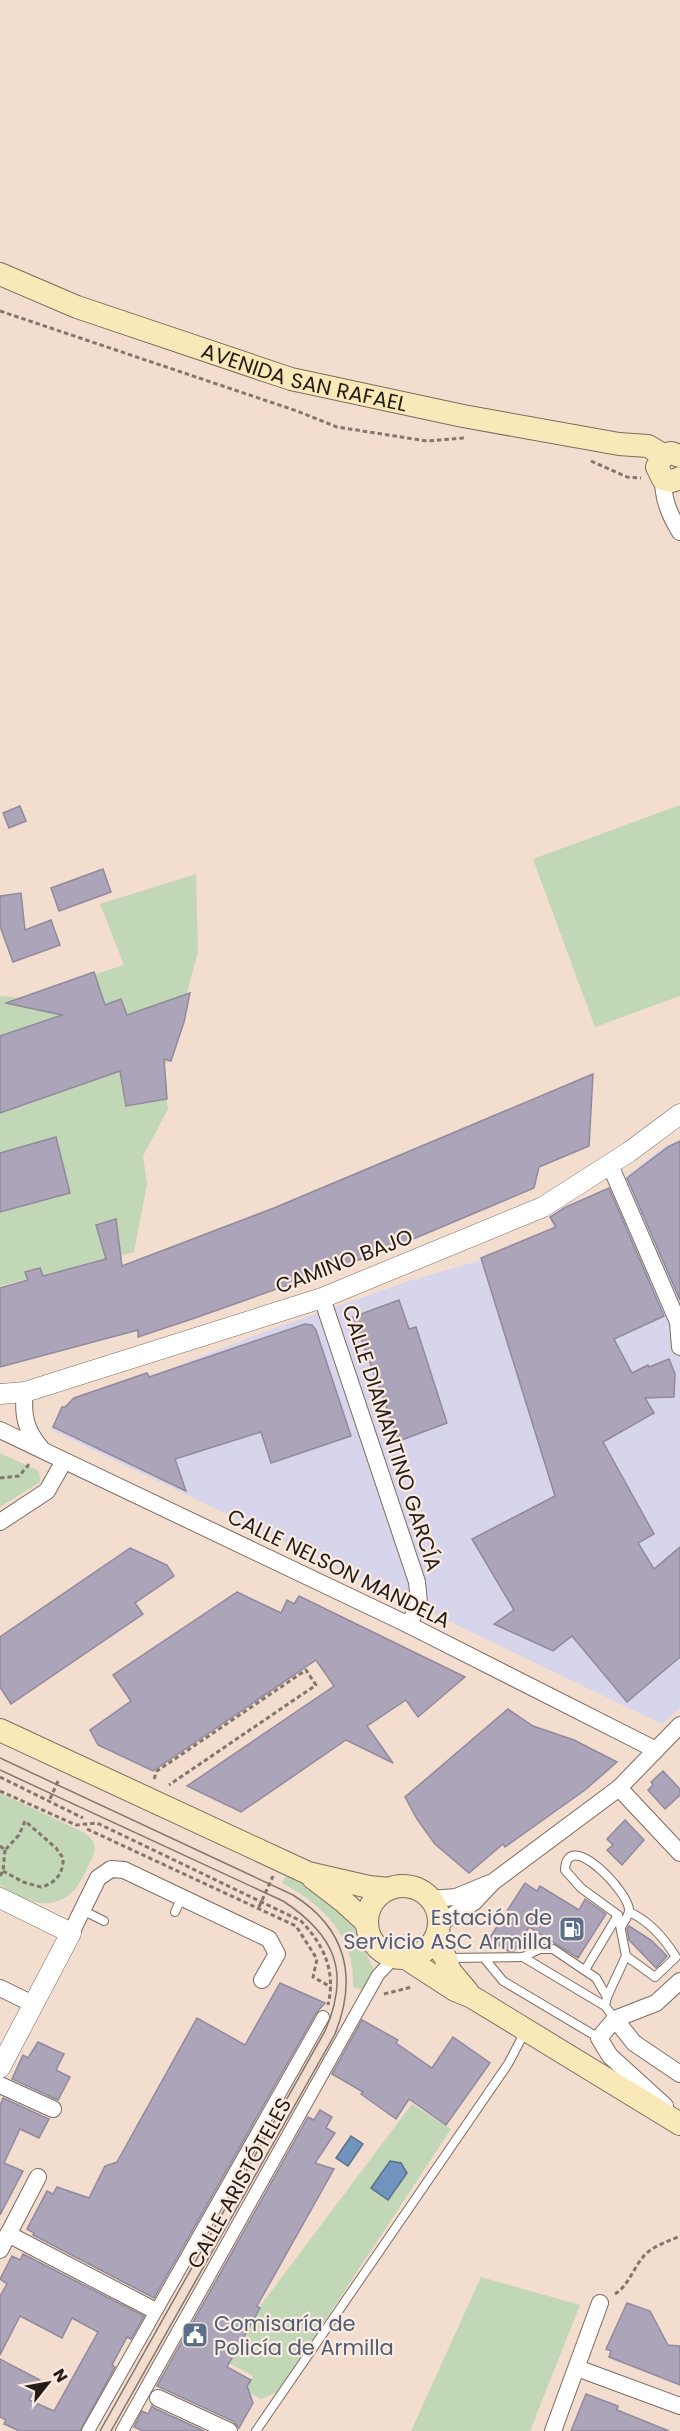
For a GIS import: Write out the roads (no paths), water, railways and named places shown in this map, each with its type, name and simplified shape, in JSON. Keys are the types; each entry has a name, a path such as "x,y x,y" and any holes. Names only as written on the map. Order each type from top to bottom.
{"main road":[{"name":"AVENIDA SAN RAFAEL","path":"0,274 77,307 291,379 463,416 619,444 648,446 671,471"},
{"path":"0,1730 308,1873 369,1887 389,1889 400,1886 412,1887 423,1892 431,1899 439,1915 440,1941 450,1971 472,1997"},
{"path":"308,1873 343,1900 367,1923"},
{"path":"389,1889 372,1902 368,1912 369,1935 375,1946 383,1953 401,1958 455,1990 472,1997 680,2122"},
{"path":"401,1958 427,1950 440,1941"}],"street":[{"path":"671,471 663,495 670,515 680,532"},
{"name":"CAMINO BAJO","path":"0,1394 25,1392 322,1298 543,1207 610,1165 680,1114"},
{"path":"610,1165 678,1322 680,1347"},
{"name":"CALLE DIAMANTINO GARCÍA","path":"322,1298 417,1582 418,1603 409,1625"},
{"path":"25,1392 23,1407 26,1426 42,1449"},
{"name":"CALLE NELSON MANDELA","path":"0,1430 409,1625 656,1750"},
{"path":"0,1522 47,1491 64,1461"},
{"path":"440,1941 494,1882 618,1788 680,1725"},
{"path":"618,1788 680,1853"},
{"path":"0,2068 98,1878 111,1869 124,1870 269,1939 277,1954 262,1980"},
{"path":"431,1899 456,1897 494,1882"},
{"path":"0,1898 70,1933"},
{"name":"CALLE ARISTÓTELES","path":"122,2431 378,1975 401,1958"},
{"path":"610,2012 656,2003 680,1981"},
{"path":"0,1988 33,2004"},
{"path":"610,2012 599,2038 610,2056 680,2122"},
{"path":"610,2012 634,2043 680,2074"},
{"name":"CALLE ARISTÓTELES","path":"88,2431 153,2309 323,2017"},
{"path":"0,2085 53,2109"},
{"path":"0,2250 38,2177"},
{"path":"8,2234 153,2309"},
{"path":"553,2431 600,2303"},
{"path":"577,2368 680,2406"},
{"path":"158,2398 229,2431"}],"lane":[{"path":"607,1997 626,1956 618,1915 581,1888 565,1870 565,1864 570,1858 584,1857 600,1868 628,1902 629,1912 621,1927"},
{"path":"175,1912 182,1896"},
{"path":"82,1910 104,1921"},
{"path":"626,1956 655,1977 676,1957 663,1936 638,1916 629,1912"},
{"path":"585,1970 618,1915"},
{"path":"440,1941 484,1958 523,1957 540,1949 553,1949 596,1978 607,1997 610,2012"},
{"path":"523,1957 610,2012"},
{"path":"484,1958 503,1981 599,2038"},
{"path":"256,2431 507,2064 526,2030"}],"water":[{"path":"351,2136 363,2144 348,2166 336,2158"},
{"path":"390,2161 401,2163 407,2173 388,2200 371,2188"}],"tram line":[{"path":"0,1758 293,1895 311,1908 336,1938 346,1974 346,1993 335,2034 111,2431"},
{"path":"0,1770 283,1901 315,1927 326,1942 337,1973 337,1991 325,2031 100,2431"}],"place":[{"name":"Estación de Servicio ASC Armilla","path":"572,1929"},
{"name":"Comisaría de Policía de Armilla","path":"195,2335"}]}
